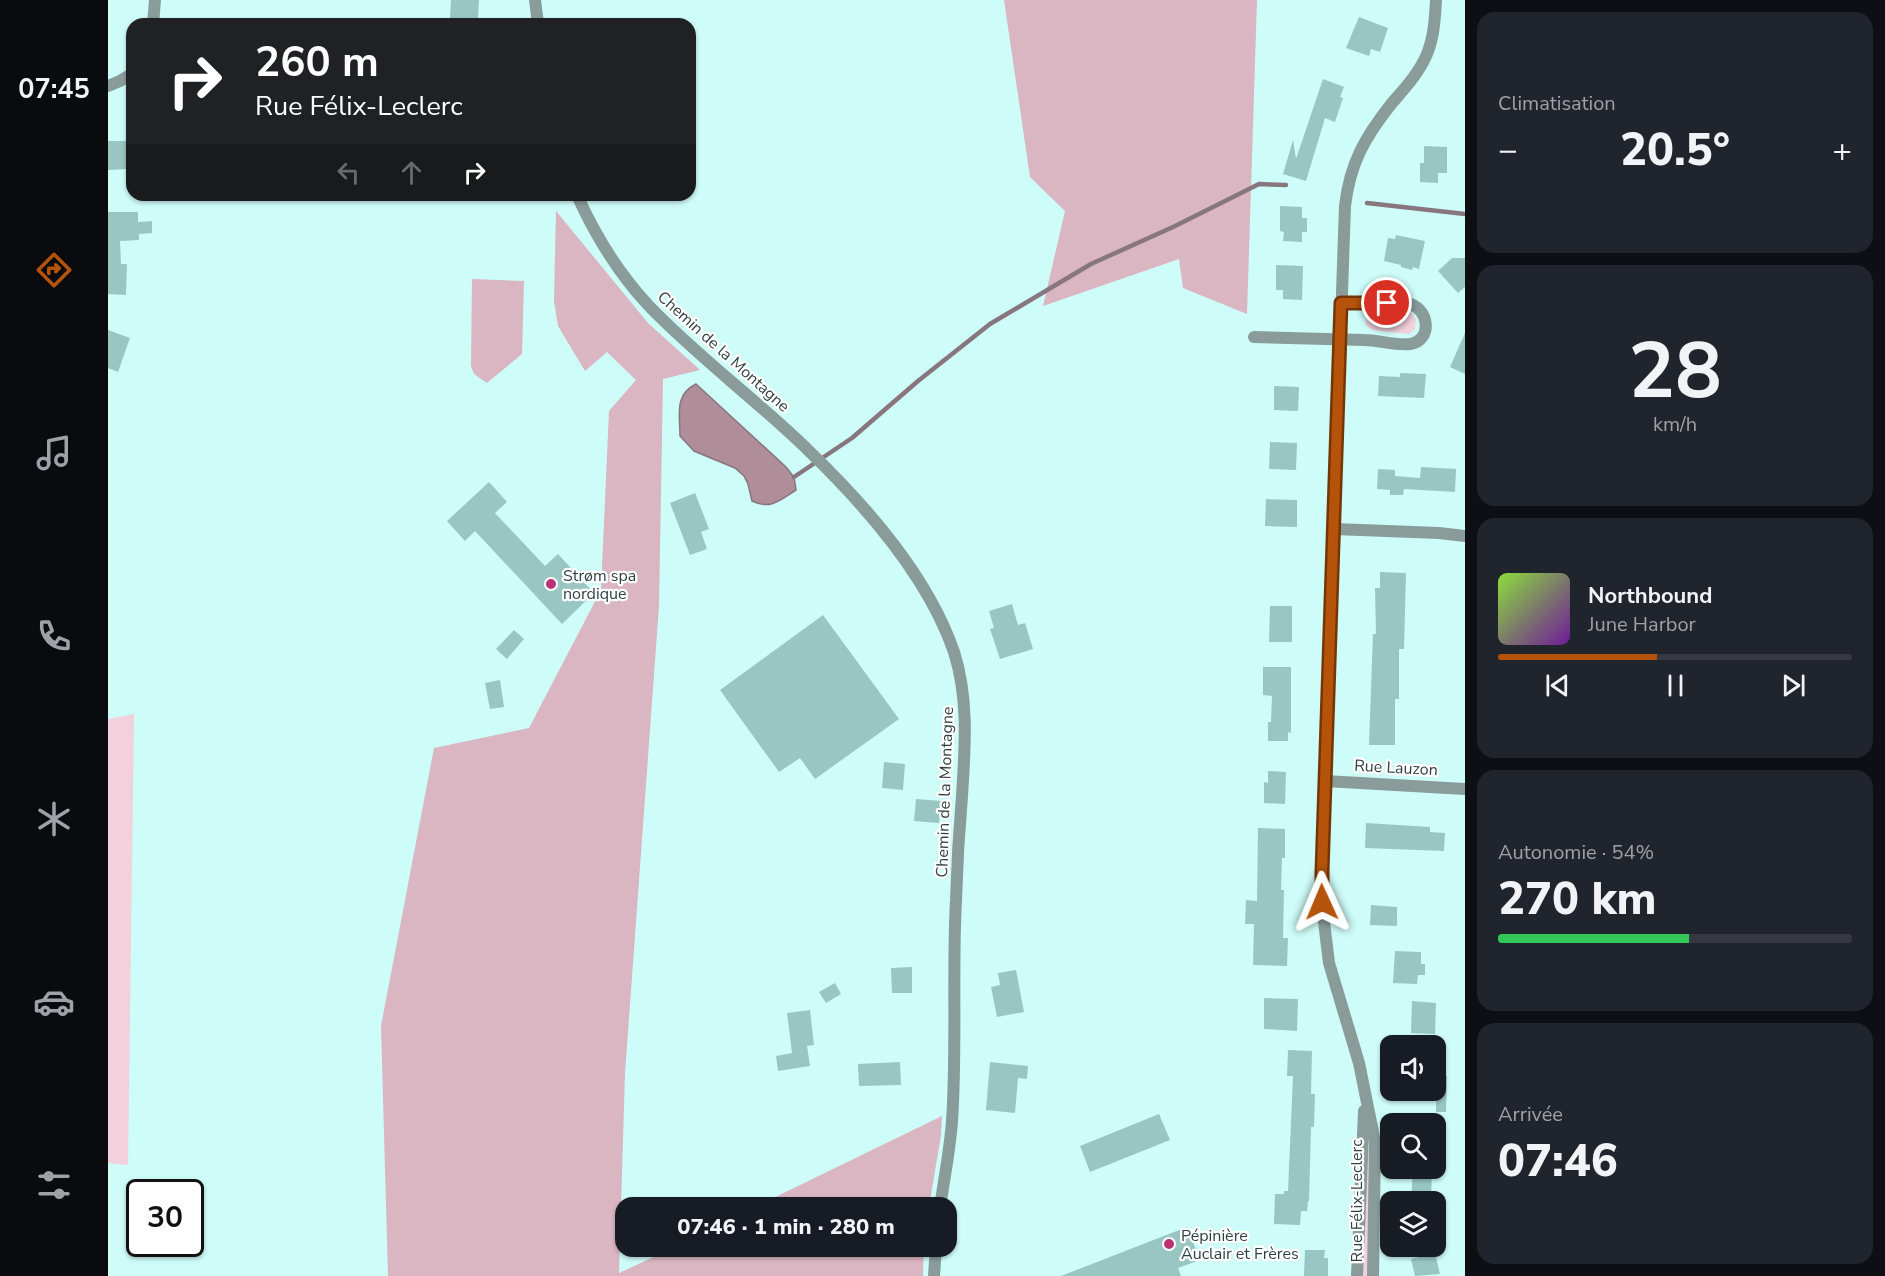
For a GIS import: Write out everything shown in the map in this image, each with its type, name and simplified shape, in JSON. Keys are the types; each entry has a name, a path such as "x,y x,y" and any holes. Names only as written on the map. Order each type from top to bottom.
{"street":[{"path":"154,18 155,0"},
{"path":"535,0 537,18"},
{"name":"Rue Félix-Leclerc","path":"1373,1276 1375,1142 1359,1063 1339,999 1327,948 1322,902 1345,206 1352,170 1366,138 1414,76 1426,55 1433,34 1436,0"},
{"path":"108,86 126,78"},
{"name":"Chemin de la Montagne","path":"580,201 607,251 648,305 807,449 878,525 902,556 930,599 953,651 963,694 965,738 954,929 955,1055 952,1122 942,1197"},
{"path":"1254,337 1366,340 1409,344 1415,343 1423,336 1426,321 1419,309 1410,304 1341,303"},
{"path":"1334,529 1465,536"},
{"name":"Rue Lauzon","path":"1325,781 1465,789"},
{"name":"Rue Félix-Leclerc","path":"1358,1276 1365,1092"},
{"path":"934,1276 935,1257"}],"shaded area":[{"path":"1004,0 1257,0 1247,314 1183,288 1179,259 1043,306 1065,211 1030,177"},
{"path":"556,211 648,323 700,370 663,379 659,606 625,1073 621,1197 615,1197 615,1257 619,1257 619,1273 653,1257 924,1257 923,1276 388,1276 381,1026 434,748 529,728 601,590 609,411 636,380 607,352 585,371 558,326 554,301"},
{"path":"472,279 524,281 522,354 487,383 474,374 471,366"},
{"path":"1404,310 1411,312 1416,319 1415,329 1409,334 1372,330 1366,325 1366,320 1370,315"},
{"path":"696,384 786,467 794,477 796,490 770,504 759,504 752,501 744,476 735,468 694,451 680,436 679,413 681,399 689,388"},
{"path":"134,714 128,1165 108,1163 108,719"},
{"path":"942,1116 931,1197 776,1197"},
{"path":"1367,1151 1369,1151 1368,1276 1362,1276"}],"building":[{"path":"451,0 479,0 478,18 450,18"},
{"path":"1359,17 1388,28 1380,52 1371,49 1369,56 1346,48"},
{"path":"1323,79 1344,87 1340,97 1343,98 1335,122 1325,118 1306,181 1283,174 1293,140 1296,159"},
{"path":"108,141 126,141 126,169 108,170"},
{"path":"1424,146 1447,147 1447,173 1438,173 1438,183 1420,182 1420,163 1424,163"},
{"path":"1280,206 1302,207 1302,218 1307,218 1307,232 1302,232 1302,242 1283,241 1284,232 1280,231"},
{"path":"108,212 138,212 138,222 152,221 152,233 139,234 139,240 120,241 121,264 127,264 126,295 108,294"},
{"path":"1396,235 1425,241 1419,269 1413,267 1412,270 1384,261 1388,238 1395,239"},
{"path":"1452,258 1465,258 1465,287 1458,293 1438,271"},
{"path":"1276,265 1303,266 1302,300 1283,299 1283,290 1276,290"},
{"path":"108,330 130,338 118,372 108,368"},
{"path":"1465,333 1465,374 1450,367"},
{"path":"1400,373 1426,374 1424,398 1378,396 1379,376 1400,377"},
{"path":"1274,386 1299,387 1298,411 1274,410"},
{"path":"1270,442 1297,443 1296,470 1269,469"},
{"path":"1421,467 1456,469 1455,492 1404,489 1403,495 1390,495 1390,490 1377,489 1378,469 1395,470 1395,476 1420,478"},
{"path":"489,482 507,502 495,513 545,566 558,554 594,593 562,624 475,531 465,541 447,521"},
{"path":"695,493 709,529 701,532 707,549 690,555 670,503"},
{"path":"1266,499 1297,500 1297,527 1265,526"},
{"path":"1380,572 1406,573 1404,649 1399,649 1399,699 1395,699 1395,745 1369,745 1373,634 1376,634 1375,588 1380,588"},
{"path":"1012,604 1018,625 1025,623 1033,649 1000,659 990,629 994,628 989,611"},
{"path":"1270,606 1292,606 1292,642 1269,642"},
{"path":"823,615 899,719 815,779 800,758 779,772 720,690"},
{"path":"514,630 524,639 507,659 496,649"},
{"path":"1263,667 1291,667 1291,733 1288,732 1288,741 1268,741 1272,696 1263,695"},
{"path":"500,680 504,707 490,709 485,683"},
{"path":"884,762 905,764 903,790 882,788"},
{"path":"1268,771 1286,772 1285,804 1264,803 1264,782 1268,783"},
{"path":"916,799 941,801 939,823 914,821"},
{"path":"1366,823 1430,827 1430,832 1445,833 1444,851 1365,848"},
{"path":"1258,828 1285,829 1285,858 1282,858 1281,890 1284,890 1283,938 1288,938 1287,966 1253,965 1254,924 1245,924 1246,900 1257,901"},
{"path":"1371,905 1397,907 1397,926 1370,925"},
{"path":"1395,951 1421,952 1421,964 1425,964 1425,975 1418,975 1417,984 1393,983"},
{"path":"912,967 912,993 892,993 891,968"},
{"path":"1016,970 1024,1012 997,1017 991,987 1000,985 998,973"},
{"path":"835,983 841,994 826,1003 819,992"},
{"path":"1264,998 1298,999 1297,1031 1264,1029"},
{"path":"1412,1001 1436,1003 1435,1034 1411,1033"},
{"path":"810,1010 814,1045 807,1046 810,1066 778,1071 776,1056 792,1053 787,1013"},
{"path":"1288,1050 1312,1051 1311,1094 1315,1094 1314,1127 1311,1127 1309,1201 1307,1211 1301,1211 1300,1225 1274,1224 1275,1194 1284,1194 1284,1191 1288,1191 1293,1076 1287,1076"},
{"path":"900,1062 901,1085 859,1086 858,1064"},
{"path":"990,1062 1028,1066 1027,1079 1018,1078 1015,1113 986,1110"},
{"path":"1447,1076 1446,1112 1436,1112 1436,1101 1446,1101"},
{"path":"1159,1114 1170,1140 1090,1172 1080,1146"},
{"path":"1412,1179 1432,1179 1431,1191 1412,1191"},
{"name":"Pépinière Auclair et Frères","path":"1187,1227 1200,1260 1178,1268 1181,1276 1061,1276"},
{"path":"1305,1250 1325,1250 1324,1258 1328,1258 1328,1276 1304,1276"},
{"path":"1436,1257 1440,1274 1415,1276 1411,1259"}],"waterway":[{"path":"794,477 852,438 918,381 990,324 1091,264 1173,227 1259,184 1286,185"},
{"path":"1367,203 1465,214"}],"place":[{"name":"Strøm spa nordique","path":"551,584"},
{"name":"Pépinière Auclair et Frères","path":"1169,1244"}],"route":[{"path":"1322,902 1341,303 1387,303"}]}
